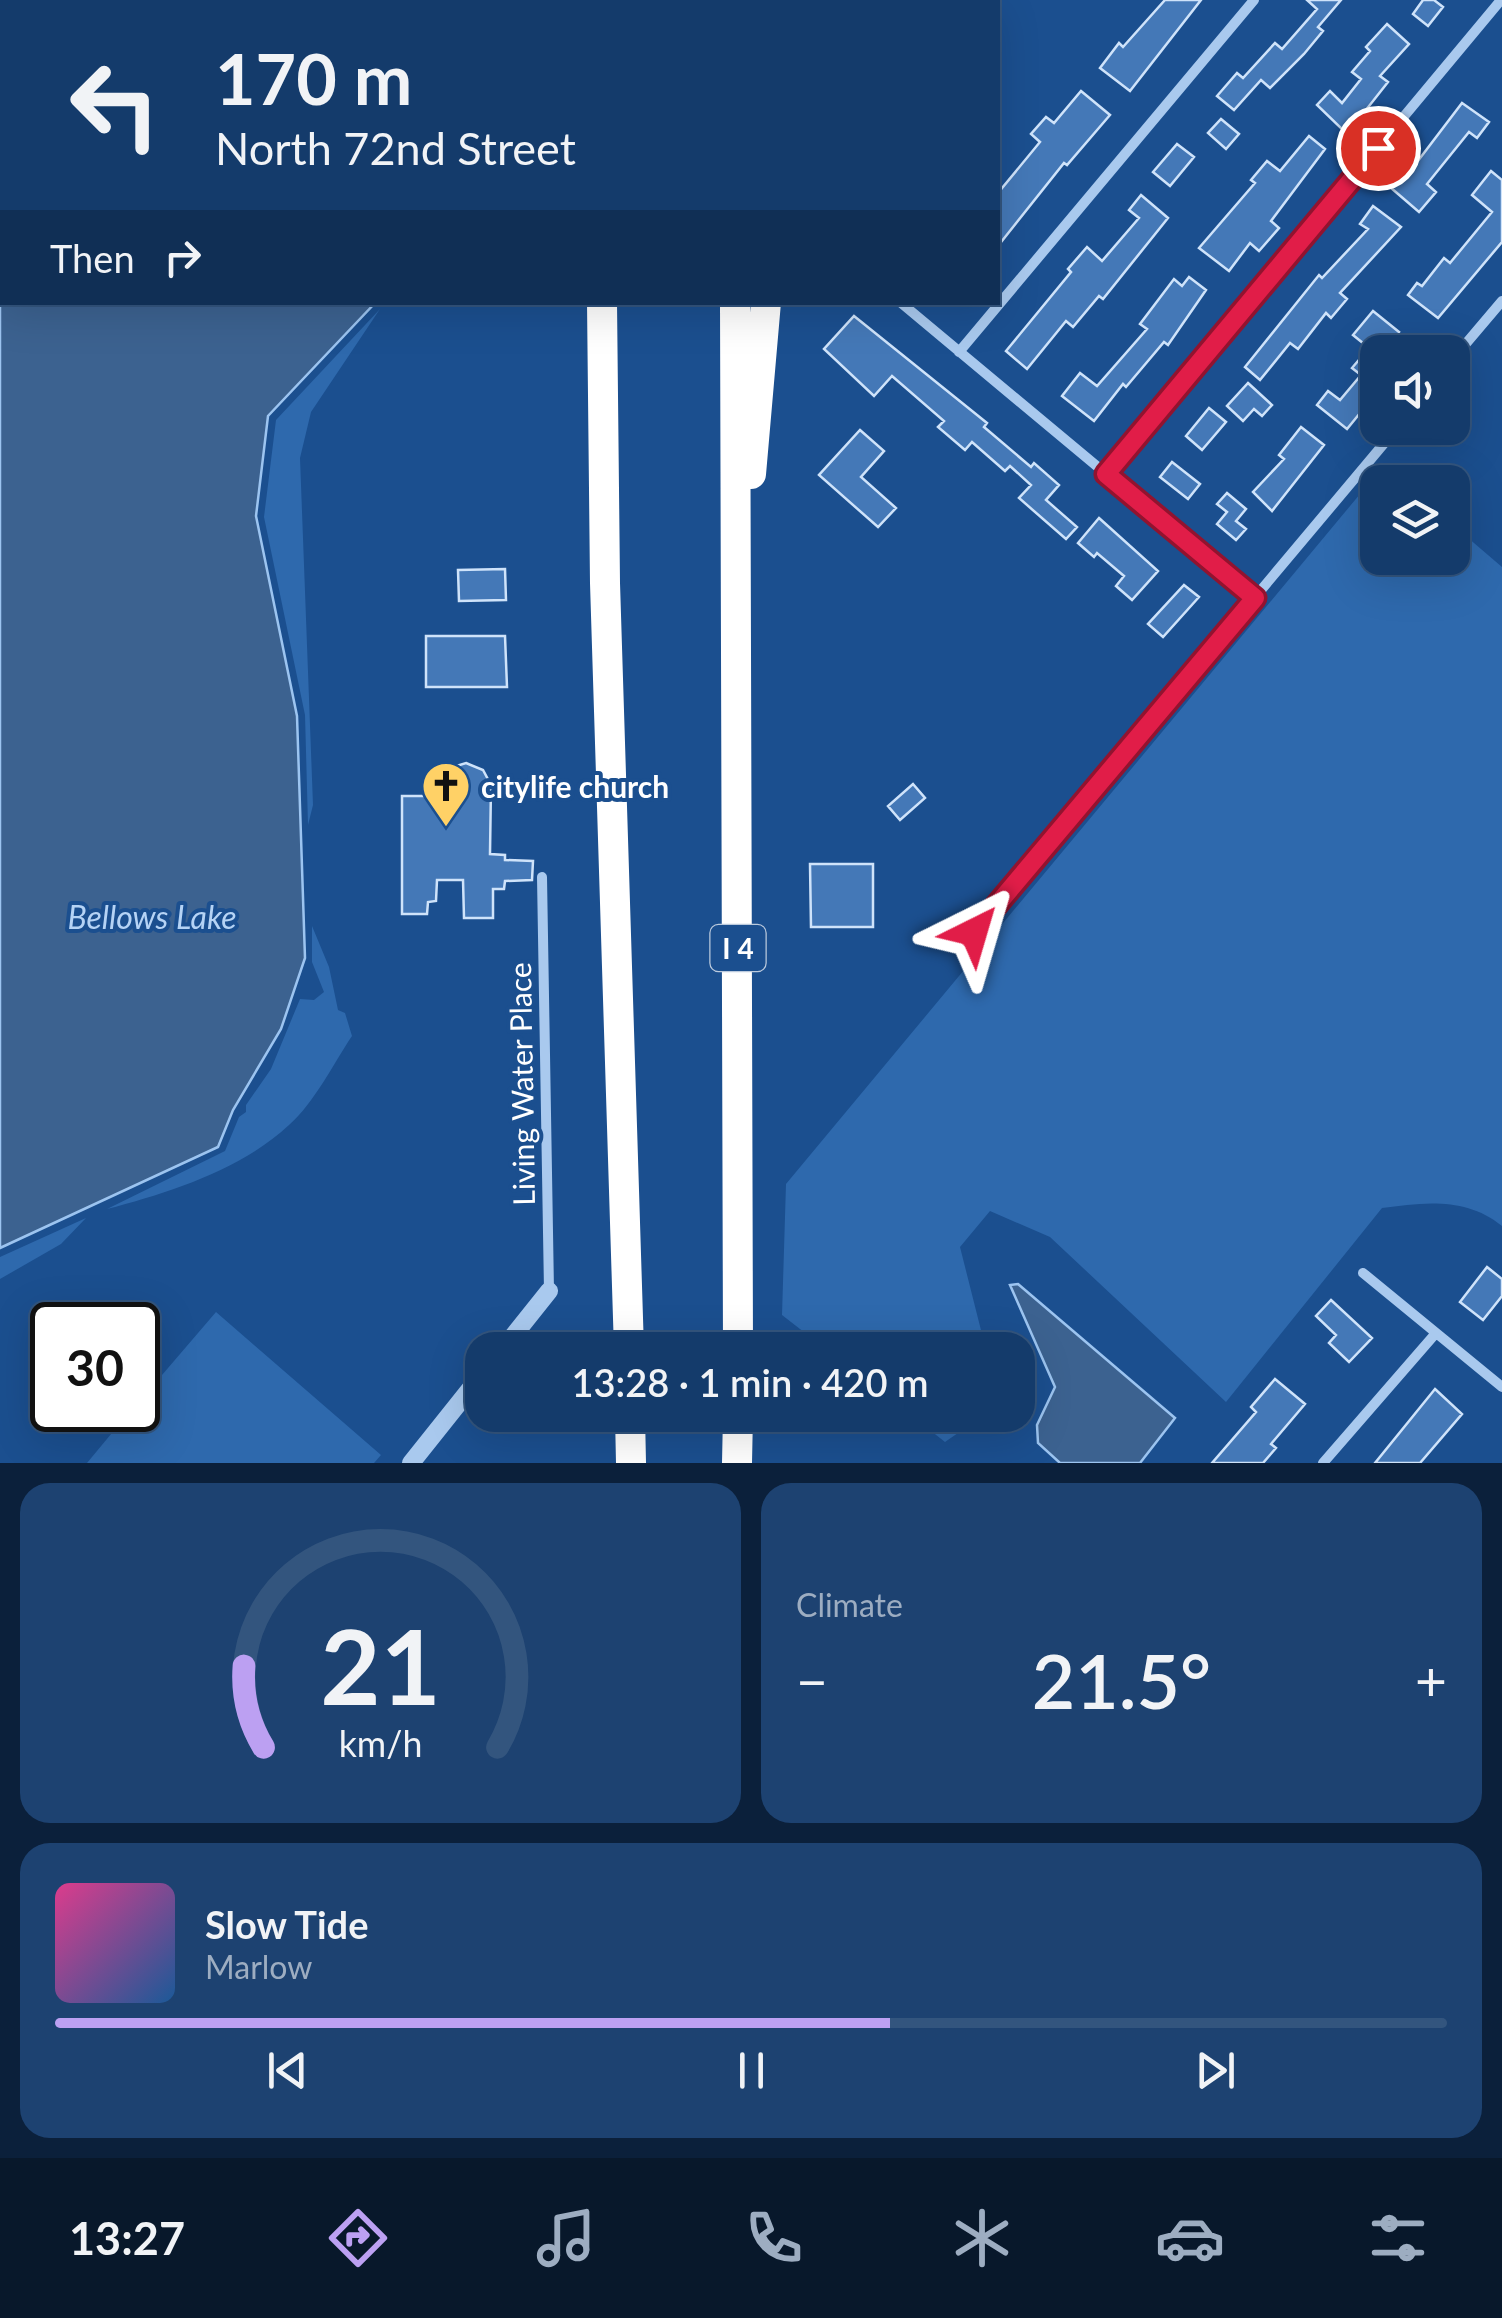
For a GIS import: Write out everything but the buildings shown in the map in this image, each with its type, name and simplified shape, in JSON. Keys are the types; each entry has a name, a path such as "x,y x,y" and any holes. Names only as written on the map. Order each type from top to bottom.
{"highway":[{"path":"580,305 606,583"},
{"path":"602,305 606,583 629,1332"},
{"name":"I 4","path":"735,305 738,1332"},
{"path":"736,546 755,456 766,305"},
{"path":"630,1432 631,1463"},
{"path":"738,1432 738,1463"}],"street":[{"path":"1000,303 1254,0"},
{"path":"1106,474 1501,0"},
{"path":"1470,339 1502,301"},
{"path":"904,305 1255,598"},
{"path":"959,352 998,305"},
{"path":"974,932 1382,445"},
{"name":"Living Water Place","path":"542,876 549,1291"},
{"path":"1363,1273 1502,1386"},
{"path":"516,1332 549,1291"},
{"path":"1322,1463 1436,1333"},
{"path":"411,1463 465,1395"}],"shaded area":[{"path":"380,309 311,412 300,458 313,805 308,825 305,715 264,517 276,420"},
{"path":"1360,494 1360,575 1470,575 1470,540 1502,567 1502,1226 1460,1206 1429,1203 1382,1208 1226,1402 1050,1237 990,1211 960,1247 981,1332 804,1332 782,1315 786,1184"},
{"path":"312,926 329,967 338,1010 345,1013 352,1036 315,1094 289,1125 249,1155 179,1187 107,1209 225,1151 239,1117 246,1112 246,1105 271,1069 300,999 314,1000 324,992 312,962"},
{"path":"86,1218 61,1244 0,1279 0,1257"},
{"path":"216,1312 381,1455 374,1463 87,1463 113,1432 160,1432 160,1377"},
{"path":"932,1432 959,1432 945,1442"}],"water":[{"name":"Bellows Lake","path":"0,305 373,305 268,416 256,516 297,716 305,958 281,1029 233,1110 218,1147 0,1248"},
{"path":"1018,1284 1175,1418 1140,1463 1060,1463 1038,1443 1037,1425 1055,1387 1035,1342 1035,1332 1031,1332 1010,1285"}],"place":[{"name":"citylife church","path":"446,828"}],"route":[{"path":"974,932 1255,598 1106,474 1378,148"}]}
